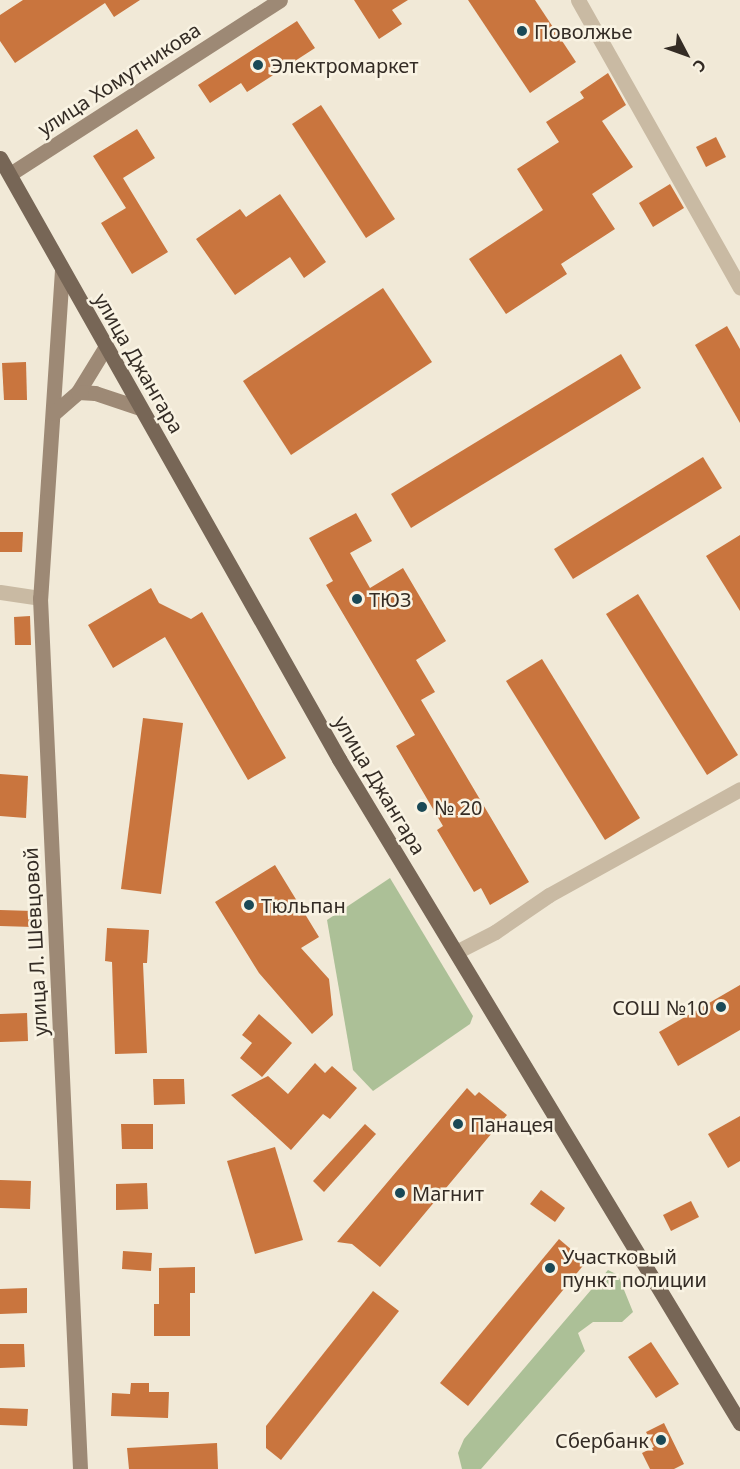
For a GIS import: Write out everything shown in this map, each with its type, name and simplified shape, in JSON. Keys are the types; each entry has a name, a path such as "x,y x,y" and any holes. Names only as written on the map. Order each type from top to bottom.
{"main road":[{"name":"улица Джангара","path":"0,158 5,176 62,270 339,759 740,1423"}],"street":[{"name":"улица Хомутникова","path":"5,176 280,0"},
{"path":"578,0 740,287"},
{"name":"улица Л. Шевцовой","path":"62,270 40,598 80,1469"},
{"path":"54,412 78,392 105,348"},
{"path":"78,392 95,393 140,408"},
{"path":"0,592 40,598"},
{"path":"456,952 495,932 549,895 740,789"}],"green space":[{"path":"390,878 473,1016 470,1024 373,1091 353,1070 327,920"},
{"path":"608,1270 618,1275 633,1312 622,1322 593,1322 578,1333 585,1351 481,1469 462,1469 458,1453 464,1439"}],"building":[{"path":"23,0 140,0 114,17 105,3 15,63 0,41 0,15"},
{"path":"354,0 408,0 392,10 402,24 379,39"},
{"name":"Поволжье","path":"468,0 535,0 576,62 530,93"},
{"name":"Электромаркет","path":"297,21 315,48 247,92 241,83 210,103 198,85"},
{"path":"608,73 626,105 602,121 633,167 592,194 615,229 561,264 567,274 506,314 469,259 543,210 517,169 559,142 546,122 584,98 580,92"},
{"path":"321,105 395,219 366,238 292,124"},
{"path":"137,129 155,158 123,178 168,252 132,274 101,223 126,208 93,156"},
{"path":"716,137 726,157 706,167 696,147"},
{"path":"670,184 684,208 653,227 639,203"},
{"path":"280,194 326,262 304,278 290,257 235,295 196,239 240,209 246,217"},
{"path":"383,288 432,362 291,455 243,381"},
{"path":"727,326 740,349 740,423 695,345"},
{"path":"621,354 641,388 411,528 391,494"},
{"path":"26,362 27,400 4,400 2,363"},
{"path":"703,457 722,488 573,579 554,549"},
{"path":"356,513 372,541 350,553 370,588 403,568 446,641 416,660 435,692 421,700 529,882 490,905 481,888 474,892 437,830 443,826 396,746 415,735 326,585 333,581 309,538"},
{"path":"0,532 23,532 22,552 0,552"},
{"path":"740,535 740,611 706,556"},
{"path":"151,588 159,603 191,619 202,612 286,758 248,780 165,637 113,668 88,625"},
{"path":"638,594 738,755 707,775 606,614"},
{"path":"30,616 31,645 15,645 14,617"},
{"path":"542,659 640,818 605,840 506,681"},
{"path":"143,718 183,723 161,894 121,889"},
{"path":"0,774 28,776 26,818 0,816"},
{"path":"275,865 319,937 301,948 329,979 333,1015 312,1034 259,973 215,902"},
{"path":"0,910 33,911 33,927 0,926"},
{"path":"107,928 149,930 147,963 143,963 147,1053 115,1054 112,962 105,961"},
{"name":"СОШ №10","path":"740,985 740,1030 678,1066 659,1032"},
{"path":"27,1013 28,1041 0,1042 0,1014"},
{"path":"259,1014 292,1043 262,1077 240,1058 252,1043 242,1035"},
{"path":"315,1063 325,1073 332,1066 357,1088 330,1119 323,1114 291,1150 231,1095 268,1076 288,1094"},
{"path":"153,1079 184,1079 185,1104 154,1105"},
{"path":"467,1088 475,1096 479,1092 507,1115 380,1267 352,1244 337,1242"},
{"path":"740,1116 740,1161 728,1168 708,1134"},
{"path":"121,1124 153,1124 153,1149 122,1149"},
{"path":"365,1124 376,1134 324,1192 313,1181"},
{"path":"275,1147 303,1240 255,1254 227,1161"},
{"path":"0,1180 31,1181 30,1209 0,1208"},
{"path":"147,1183 148,1209 116,1210 116,1184"},
{"path":"541,1190 565,1208 555,1222 530,1204"},
{"path":"691,1201 699,1217 671,1231 663,1215"},
{"path":"559,1239 586,1262 468,1406 440,1383"},
{"path":"123,1251 152,1253 151,1271 122,1269"},
{"path":"195,1267 195,1293 190,1293 190,1336 154,1336 154,1304 159,1304 159,1268"},
{"path":"27,1288 27,1313 0,1314 0,1289"},
{"path":"373,1291 399,1311 281,1460 266,1448 266,1426"},
{"path":"651,1342 679,1384 656,1398 628,1357"},
{"path":"0,1344 24,1344 25,1367 0,1368"},
{"path":"131,1383 149,1383 149,1392 169,1392 168,1418 111,1416 112,1393 130,1394"},
{"path":"0,1408 28,1409 27,1426 0,1425"},
{"name":"Сбербанк","path":"664,1423 684,1464 674,1469 650,1469 642,1453 654,1447 646,1432"},
{"path":"217,1443 218,1469 129,1469 127,1448"}],"place":[{"name":"Поволжье","path":"522,31"},
{"name":"Электромаркет","path":"258,65"},
{"name":"ТЮЗ","path":"357,599"},
{"name":"№ 20","path":"422,807"},
{"name":"Тюльпан","path":"249,905"},
{"name":"СОШ №10","path":"721,1007"},
{"name":"Панацея","path":"458,1124"},
{"name":"Магнит","path":"400,1193"},
{"name":"Участковый пункт полиции","path":"550,1268"},
{"name":"Сбербанк","path":"661,1440"}]}
